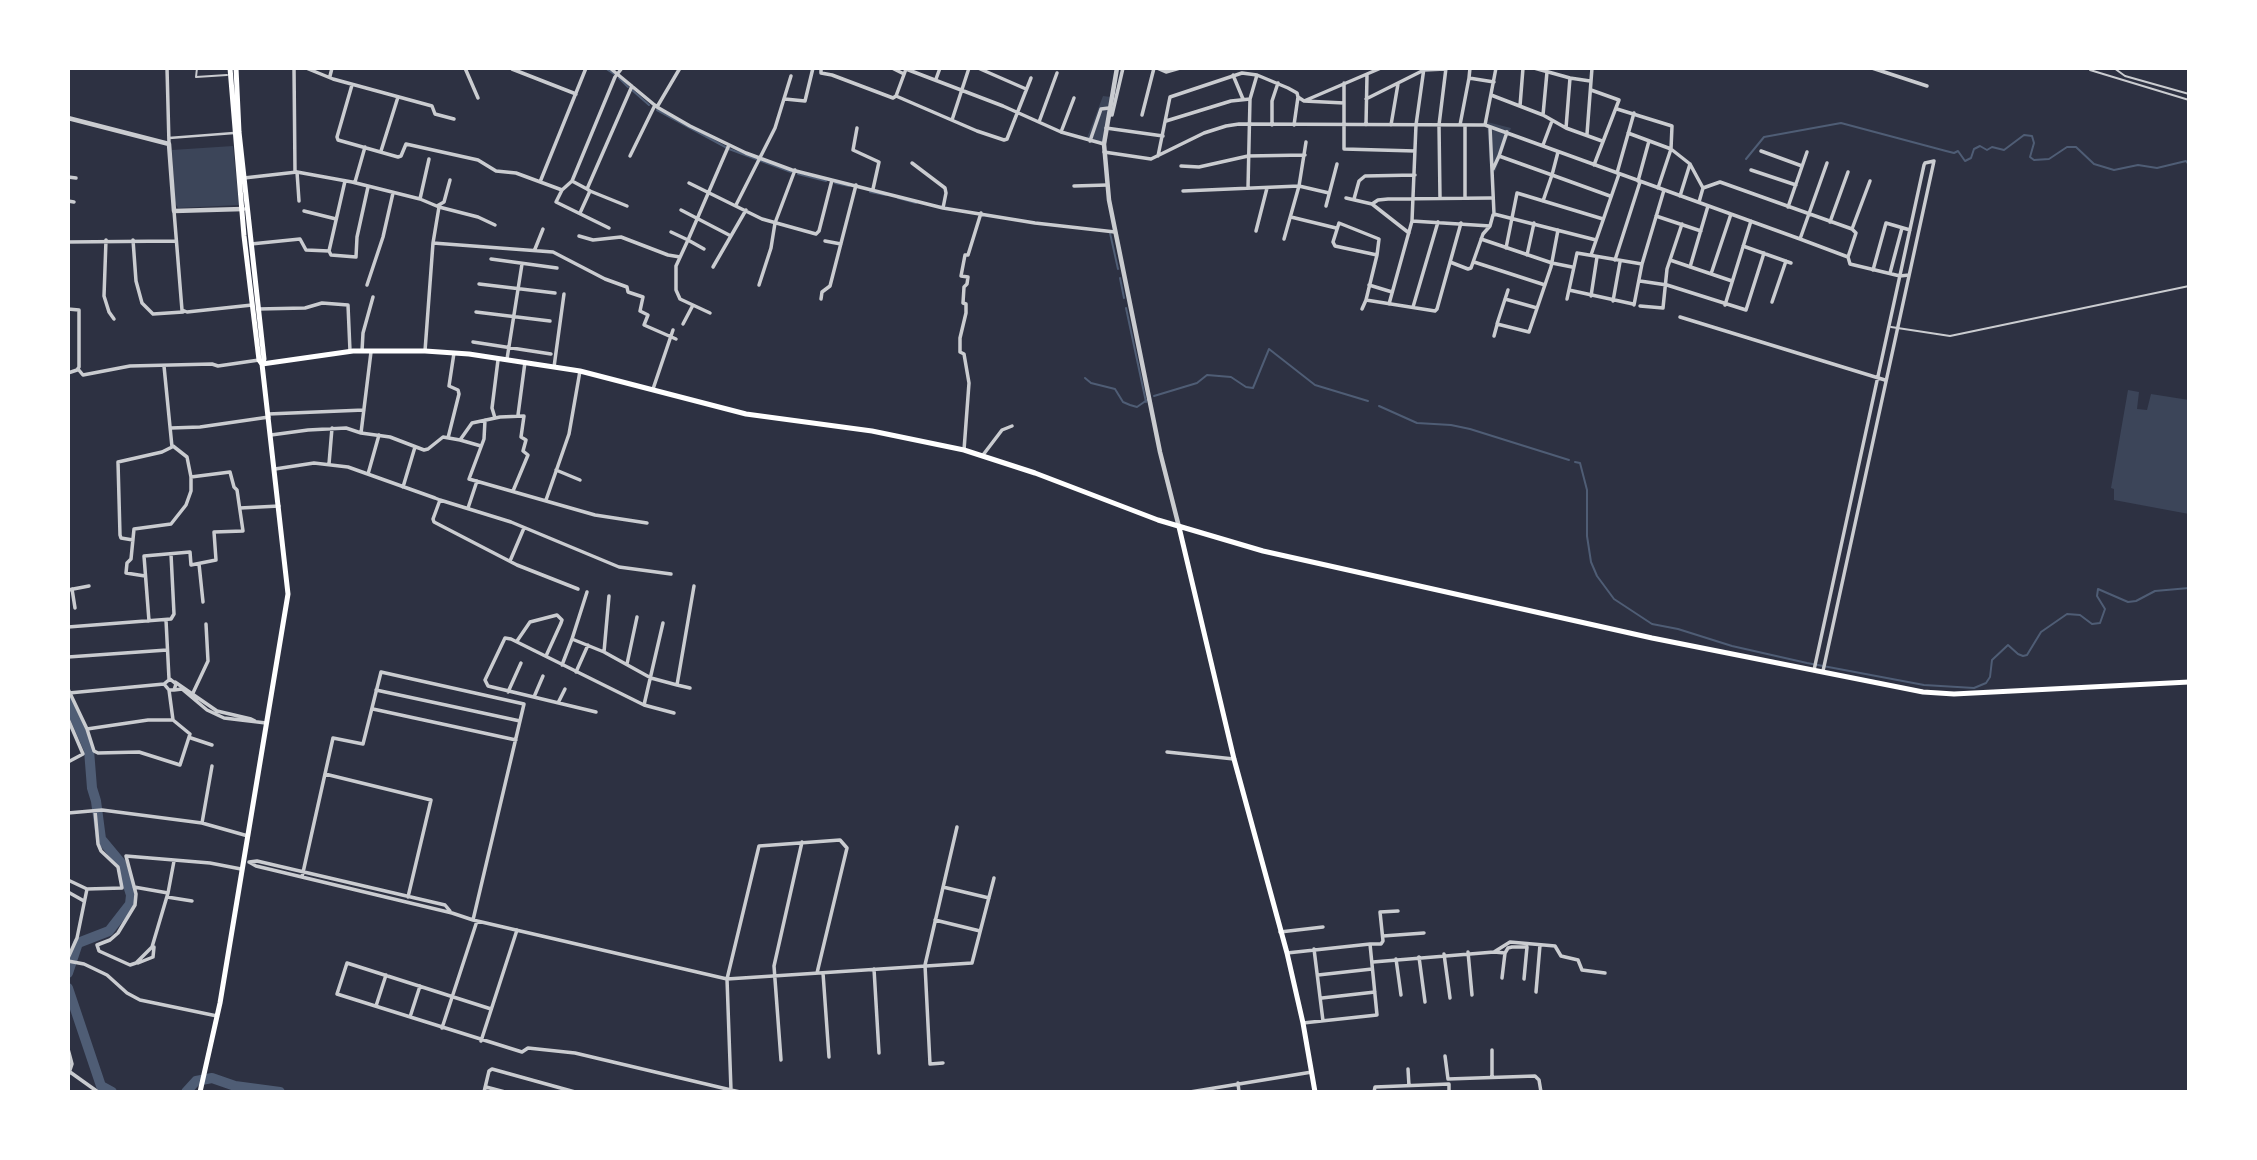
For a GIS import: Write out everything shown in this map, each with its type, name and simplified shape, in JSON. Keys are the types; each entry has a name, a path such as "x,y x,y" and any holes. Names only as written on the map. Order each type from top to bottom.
{"main road":[{"path":"236,68 244,209 251,244 264,359 261,362"},
{"path":"201,1090 243,870 247,861 248,836 288,594 271,435 252,305 230,71"},
{"path":"261,362 350,351 425,351 507,359 580,371 746,414 872,431 983,455 1179,527 1256,550 1451,594 1824,666 1938,694 2189,682"},
{"path":"1179,527 1234,759 1287,953 1315,1092"}],"street":[{"path":"167,68 169,141 182,310"},
{"path":"294,68 299,201"},
{"path":"306,68 352,85 432,106 436,114 454,119"},
{"path":"330,76 332,68"},
{"path":"467,68 478,98"},
{"path":"540,183 586,68"},
{"path":"610,68 656,106 728,147 758,160 943,208 1035,223 1115,232"},
{"path":"610,228 557,204 562,190 572,181 617,74 622,68"},
{"path":"630,156 656,106 681,68"},
{"path":"785,99 805,101 813,68"},
{"path":"821,68 821,73 893,98 896,96 1004,140 1007,139 1031,78"},
{"path":"892,68 935,80 1061,132 1104,144"},
{"path":"935,80 940,68"},
{"path":"952,120 969,68"},
{"path":"978,68 1026,89"},
{"path":"1117,68 1104,144 1107,185 1158,440 1179,527"},
{"path":"1112,115 1123,68"},
{"path":"1142,115 1155,68 1166,72 1180,68"},
{"path":"1304,101 1381,68"},
{"path":"1465,198 1462,125 1470,68"},
{"path":"1450,262 1470,269 1485,229 1490,226 1494,214 1488,126 1496,68"},
{"path":"1520,106 1523,68"},
{"path":"1534,68 1590,81"},
{"path":"1587,134 1592,68"},
{"path":"1872,68 1927,86"},
{"path":"512,69 576,93"},
{"path":"1366,99 1424,69 1446,69 1439,125 1440,198"},
{"path":"1389,304 1412,221 1416,125 1424,69"},
{"path":"896,96 906,70"},
{"path":"1543,115 1547,72"},
{"path":"1039,122 1057,73"},
{"path":"1158,156 1170,97 1233,75 1257,75 1297,93 1304,101 1344,103"},
{"path":"1233,75 1243,99"},
{"path":"1248,188 1250,99 1257,75"},
{"path":"1366,126 1367,75"},
{"path":"736,205 775,128 791,76"},
{"path":"1469,78 1494,82"},
{"path":"1566,128 1570,78"},
{"path":"1272,125 1272,101 1278,83"},
{"path":"1344,83 1345,150 1415,151"},
{"path":"1391,125 1398,84"},
{"path":"352,85 337,139 400,157 406,144 478,160 496,171 562,190"},
{"path":"580,213 632,86"},
{"path":"1591,90 1618,98 1617,109 1594,165"},
{"path":"1491,95 1602,141"},
{"path":"381,151 398,97"},
{"path":"1294,125 1298,97"},
{"path":"1061,132 1074,98"},
{"path":"1166,121 1250,99"},
{"path":"1090,141 1101,109 1110,108"},
{"path":"1617,109 1672,126 1671,149 1658,188"},
{"path":"1591,255 1618,174 1634,113"},
{"path":"68,118 169,141 234,133"},
{"path":"1543,145 1552,121"},
{"path":"1104,152 1151,159 1204,133 1226,126 1488,126 1849,257"},
{"path":"857,128 853,150 879,162 873,189"},
{"path":"1106,128 1163,136"},
{"path":"1493,171 1507,132"},
{"path":"1628,134 1671,149 1690,164 1703,188 1699,202"},
{"path":"1613,301 1618,261 1649,141"},
{"path":"1284,239 1299,186 1307,142"},
{"path":"355,183 365,147"},
{"path":"710,313 677,295 676,266 728,147"},
{"path":"1760,151 1802,166"},
{"path":"1543,201 1558,152"},
{"path":"1788,207 1807,152"},
{"path":"1181,166 1199,167 1248,156 1305,155"},
{"path":"1499,156 1610,196"},
{"path":"420,199 429,159"},
{"path":"1815,665 1924,165 1934,162 1824,666"},
{"path":"912,163 945,188 943,208"},
{"path":"1800,239 1828,163"},
{"path":"1326,206 1337,164"},
{"path":"1680,196 1690,164"},
{"path":"759,285 771,248 775,223 795,170"},
{"path":"1751,170 1796,185"},
{"path":"244,178 296,172 345,181 420,199 495,225"},
{"path":"1830,222 1848,172"},
{"path":"1354,200 1359,181 1365,176 1415,175"},
{"path":"68,177 76,178"},
{"path":"425,351 438,206 444,202 450,180"},
{"path":"689,183 759,218 818,234 832,180"},
{"path":"328,251 345,181"},
{"path":"572,181 627,206"},
{"path":"1852,229 1870,181"},
{"path":"1703,188 1720,182 1852,229 1856,233 1849,257 1850,264 1900,276 1909,275"},
{"path":"821,299 822,292 830,286 856,185"},
{"path":"1074,186 1107,185"},
{"path":"251,244 300,239 306,250 356,257 357,237 368,186"},
{"path":"1183,191 1299,186 1329,193"},
{"path":"1256,231 1267,188"},
{"path":"1636,305 1642,264 1664,190"},
{"path":"367,285 383,237 393,192"},
{"path":"1506,248 1517,194 1603,219"},
{"path":"1346,198 1372,204 1409,233"},
{"path":"1372,204 1378,200 1492,198"},
{"path":"68,201 74,202"},
{"path":"1690,267 1709,206"},
{"path":"174,211 244,209"},
{"path":"681,210 731,236"},
{"path":"713,267 746,210"},
{"path":"304,211 336,219"},
{"path":"964,450 969,383 964,354 960,353 960,338 966,313 966,304 963,303 968,277 961,276 965,255 968,255 981,213"},
{"path":"1494,214 1596,240"},
{"path":"1711,274 1731,214"},
{"path":"1656,215 1700,231"},
{"path":"1290,217 1336,228"},
{"path":"1725,305 1751,220"},
{"path":"1412,221 1490,226"},
{"path":"1362,309 1366,300 1369,285 1377,256 1380,243 1377,238 1339,222 1333,242 1335,246 1377,256"},
{"path":"1413,307 1438,222"},
{"path":"1366,300 1435,311 1461,223"},
{"path":"1527,255 1534,223"},
{"path":"1569,290 1613,301 1663,308 1670,260 1682,224"},
{"path":"1873,270 1885,224 1910,230"},
{"path":"1890,273 1902,228"},
{"path":"535,249 543,229"},
{"path":"1497,324 1529,332 1546,285 1558,230"},
{"path":"671,232 704,248"},
{"path":"579,236 593,240 621,237 668,255 680,256"},
{"path":"1481,239 1552,263 1573,267"},
{"path":"106,240 104,296 114,319"},
{"path":"133,240 136,281 142,303 153,314 252,305"},
{"path":"68,242 176,241"},
{"path":"825,241 841,244"},
{"path":"433,243 553,252 605,279 627,287 628,292 643,297 640,311 648,315 645,325 676,339"},
{"path":"1743,246 1788,262 1772,302"},
{"path":"1567,299 1577,253 1642,264"},
{"path":"1640,281 1667,285 1746,310 1764,253"},
{"path":"1591,296 1597,257"},
{"path":"491,259 556,268"},
{"path":"1670,260 1732,281"},
{"path":"1474,262 1546,285"},
{"path":"507,359 522,264"},
{"path":"479,284 555,293"},
{"path":"1369,285 1392,292"},
{"path":"1494,336 1508,290"},
{"path":"554,367 564,294"},
{"path":"362,351 363,333 373,297"},
{"path":"1505,299 1537,308"},
{"path":"258,309 312,308 322,303 348,305 350,351"},
{"path":"682,324 692,305"},
{"path":"68,309 79,310 78,369 83,375 130,366 218,366 261,362"},
{"path":"476,312 550,321"},
{"path":"1680,317 1886,380"},
{"path":"653,389 673,330"},
{"path":"473,342 551,354"},
{"path":"360,433 371,351"},
{"path":"448,438 459,394 458,390 449,386 454,353"},
{"path":"495,418 492,408 498,360"},
{"path":"518,415 525,362"},
{"path":"145,576 126,573 127,563 131,558 134,528 171,524 186,505 191,491 187,457 173,446 164,366"},
{"path":"68,373 78,369"},
{"path":"546,500 569,434 580,371"},
{"path":"171,428 200,427 268,415 364,410"},
{"path":"460,440 470,424 495,418 525,416 521,437 526,440 523,451 528,455 513,491"},
{"path":"485,420 481,446 468,477 611,519 647,523"},
{"path":"983,455 1002,430 1012,426"},
{"path":"329,464 332,428"},
{"path":"271,435 346,428 426,450 440,438 481,446"},
{"path":"368,474 379,435"},
{"path":"133,540 121,538 120,535 118,462 162,452 173,446"},
{"path":"403,487 415,447"},
{"path":"275,469 314,463 368,474 524,528 619,567 671,574"},
{"path":"556,470 580,480"},
{"path":"149,621 144,556 191,552 191,565 216,560 214,532 243,531 237,490 230,472 191,477"},
{"path":"468,508 477,481"},
{"path":"440,500 434,522 510,562 578,589"},
{"path":"240,508 279,506"},
{"path":"510,562 524,528"},
{"path":"68,627 171,619 174,614 171,554"},
{"path":"199,564 203,602"},
{"path":"75,608 70,590 89,586"},
{"path":"677,685 694,586"},
{"path":"562,665 587,592"},
{"path":"604,652 609,596"},
{"path":"517,641 530,622 557,615 561,623 545,656"},
{"path":"627,664 638,617"},
{"path":"87,729 148,720 173,720 189,732 190,737 181,763 177,765 139,752 98,753 92,746 69,691 164,684 169,679 166,620"},
{"path":"643,705 663,623"},
{"path":"192,695 208,661 206,624"},
{"path":"596,712 488,687 485,680 505,638 517,641 643,705 674,713"},
{"path":"572,639 604,652 651,678 690,688"},
{"path":"576,671 588,645"},
{"path":"68,657 167,650"},
{"path":"508,692 521,663"},
{"path":"302,874 333,738 363,744 381,672 524,704 475,920 443,1028"},
{"path":"534,697 543,676"},
{"path":"169,679 213,711 267,724"},
{"path":"173,720 171,690 175,682"},
{"path":"164,684 171,690 182,689 192,695"},
{"path":"376,690 520,721"},
{"path":"558,702 565,690"},
{"path":"373,709 516,740"},
{"path":"68,719 83,754 68,762"},
{"path":"190,737 212,745"},
{"path":"1167,752 1234,759"},
{"path":"202,823 212,766"},
{"path":"325,774 431,800 407,902"},
{"path":"68,813 102,810 202,823 248,836"},
{"path":"68,880 87,889 122,888 118,867 101,851 98,844 95,811"},
{"path":"943,1063 930,1064 925,965 957,827"},
{"path":"731,1090 727,979 759,846 840,839 847,848 817,973"},
{"path":"780,1060 774,966 802,842"},
{"path":"174,861 168,895 153,944 153,957 125,965 97,948 97,945 110,940 118,933 133,910 136,894 127,856 210,863 243,870"},
{"path":"247,861 445,905 452,913"},
{"path":"302,874 475,920 727,979 972,963 994,878"},
{"path":"134,887 192,901"},
{"path":"943,887 989,898"},
{"path":"87,889 70,961 107,975 127,993 140,1000 217,1016"},
{"path":"68,892 84,901"},
{"path":"1287,953 1314,948 1382,943 1380,912 1398,911"},
{"path":"935,920 980,931"},
{"path":"1280,932 1323,928"},
{"path":"481,1041 517,930"},
{"path":"1382,936 1424,933"},
{"path":"1494,952 1510,942 1555,946 1561,956 1578,960 1582,970 1605,973"},
{"path":"136,963 153,944"},
{"path":"1303,1023 1376,1016 1378,1013 1370,944"},
{"path":"1536,992 1540,945"},
{"path":"1503,978 1505,953 1508,948 1527,947 1524,979"},
{"path":"1314,948 1323,1021"},
{"path":"1373,962 1468,952 1505,953"},
{"path":"1468,952 1472,995"},
{"path":"1444,954 1450,998"},
{"path":"1419,957 1425,1002"},
{"path":"1396,959 1401,995"},
{"path":"491,1009 347,962 337,994 522,1052 528,1048 575,1053 740,1092"},
{"path":"874,969 879,1053"},
{"path":"1318,975 1373,970"},
{"path":"823,973 829,1057"},
{"path":"376,1006 386,975"},
{"path":"410,1017 419,986"},
{"path":"1322,998 1375,992"},
{"path":"68,1049 69,1074 97,1092"},
{"path":"1492,1050 1492,1076"},
{"path":"1444,1056 1449,1092"},
{"path":"505,1092 485,1089 489,1071 492,1069 575,1092"},
{"path":"1408,1069 1409,1086"},
{"path":"1190,1092 1311,1072"},
{"path":"1374,1092 1375,1087 1409,1086 1492,1076 1536,1076 1541,1092"},
{"path":"1238,1083 1239,1092"}],"lane":[{"path":"197,68 196,77 230,71"},
{"path":"2090,68 2101,74 2189,100"},
{"path":"2114,68 2125,76 2189,94"},
{"path":"1889,326 1950,336 2189,286"}],"shaded area":[{"path":"1103,96 1111,97 1105,143 1087,138"},
{"path":"1487,122 1511,128 1495,172 1490,168"},
{"path":"233,146 239,205 178,208 175,203 172,150"},
{"path":"2128,390 2139,392 2137,409 2147,410 2151,394 2189,400 2189,514 2114,500 2114,489 2111,488"}],"waterway":[{"path":"605,68 614,74"},
{"path":"619,78 628,87"},
{"path":"632,90 649,105"},
{"path":"657,110 729,149 791,172"},
{"path":"1746,159 1764,137 1841,123 1954,153 1958,151 1965,161 1971,158 1974,149 1980,146 1987,150 1992,147 2004,150 2024,135 2032,136 2034,143 2030,157 2034,160 2049,159 2067,147 2076,147 2094,164 2114,170 2138,165 2157,168 2186,161 2189,165"},
{"path":"798,174 826,181"},
{"path":"835,183 849,186"},
{"path":"870,192 886,195"},
{"path":"898,198 916,203"},
{"path":"1110,233 1118,269"},
{"path":"1120,278 1124,298"},
{"path":"1126,308 1146,402"},
{"path":"1154,396 1197,383 1207,375 1231,377 1246,387 1253,388 1269,349 1315,385 1368,401"},
{"path":"1085,378 1091,383 1115,389 1123,402 1130,405 1137,407 1147,400"},
{"path":"1379,406 1417,423 1470,429 1569,460"},
{"path":"1575,462 1580,463 1587,490 1587,536 1591,562 1597,576 1614,599 1652,624 1807,663 1924,685 1974,688 1986,683 1990,677 1992,660 2008,645 2018,654 2027,655 2041,632 2067,614 2080,615 2092,624 2100,623 2105,609 2097,596 2098,589 2128,602 2155,591 2189,588"},
{"path":"68,702 89,750 92,788 101,839 121,863 131,895 130,904 109,931 78,943 68,973"},
{"path":"68,988 101,1086 112,1092"},
{"path":"186,1092 196,1081 212,1078 235,1086 280,1092"}]}
